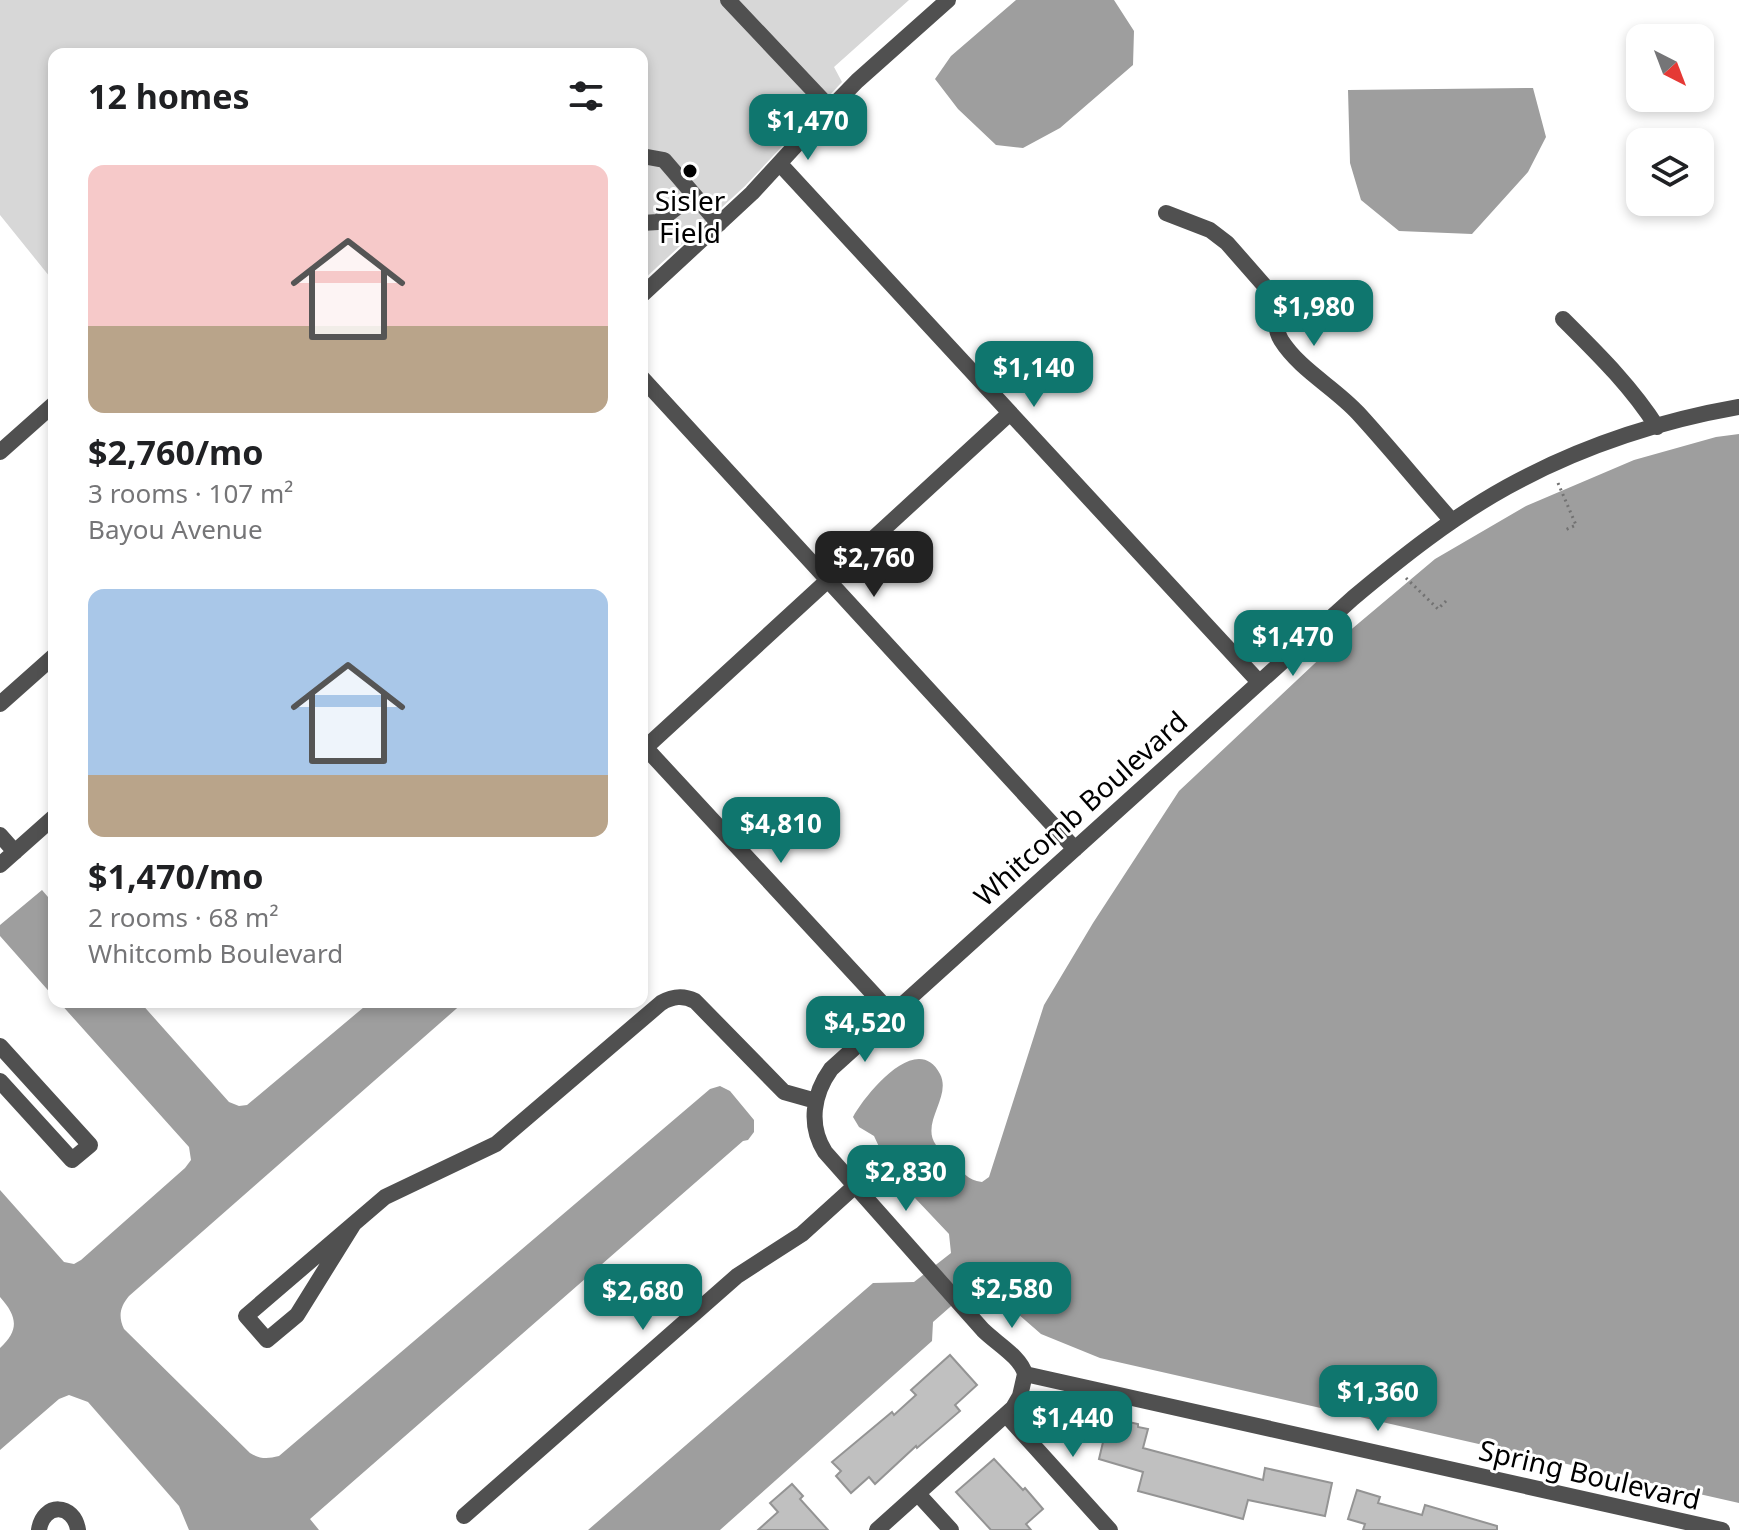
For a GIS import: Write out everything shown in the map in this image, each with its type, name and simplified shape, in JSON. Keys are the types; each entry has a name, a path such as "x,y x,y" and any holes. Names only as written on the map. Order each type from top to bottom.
{"street":[{"path":"728,0 830,108"},
{"path":"648,289 752,193 873,66 948,0"},
{"path":"648,157 664,160 719,224"},
{"path":"780,164 1259,682"},
{"path":"648,223 658,222 693,195"},
{"path":"1166,213 1210,230 1227,243 1270,292 1274,301 1275,327 1283,343 1356,411 1452,521"},
{"path":"1563,319 1613,370 1657,427"},
{"path":"648,384 1075,849"},
{"name":"Whitcomb Boulevard","path":"816,1101 826,1075 837,1062 1259,682 1420,543 1505,488 1533,474 1608,443 1657,427 1739,407"},
{"path":"2,447 48,409"},
{"path":"648,742 1010,413"},
{"path":"0,704 48,661"},
{"path":"648,750 891,1013"},
{"path":"0,865 48,822"},
{"path":"0,835 15,852"},
{"path":"353,1225 297,1315 267,1340 246,1316 385,1197 496,1144 661,1003 669,998 682,997 695,1001 784,1092 816,1101 816,1134 829,1158 991,1338 1024,1369 1018,1402 877,1530"},
{"path":"0,1046 90,1145 72,1160 0,1081"},
{"path":"464,1516 737,1276 802,1234 855,1186"},
{"name":"Spring Boulevard","path":"1025,1374 1687,1526 1722,1530"},
{"path":"1006,1415 1110,1530"},
{"path":"918,1494 951,1530"},
{"path":"39,1530 42,1518 59,1509 71,1514 78,1530"}],"path":[{"path":"1558,483 1576,525 1565,530"},
{"path":"1400,572 1438,609 1446,601"}],"shaded area":[{"path":"0,0 909,0 834,67 842,82 745,186 648,275 648,48 48,48 48,275 0,215"},
{"path":"1016,0 1114,0 1134,31 1133,65 1060,128 1023,148 996,145 958,109 935,79 951,56"},
{"path":"1533,88 1546,137 1528,172 1472,234 1399,231 1361,200 1350,163 1348,90"},
{"path":"1739,434 1739,1503 1100,1358 1041,1334 989,1289 974,1286 933,1322 932,1341 720,1530 588,1530 873,1283 914,1282 951,1253 949,1234 897,1179 874,1136 859,1127 853,1117 868,1095 892,1071 918,1059 930,1062 943,1083 933,1119 932,1137 936,1145 969,1177 982,1182 989,1177 1044,1005 1179,791 1347,633 1435,559 1526,506 1634,460 1716,437"},
{"path":"42,890 48,897 48,990 0,936 0,925"},
{"path":"64,1008 145,1008 229,1102 239,1106 247,1105 363,1008 457,1008 129,1296 124,1304 121,1320 124,1329 250,1453 267,1458 279,1456 710,1089 720,1086 730,1091 754,1120 754,1132 748,1140 743,1141 310,1519 319,1530 189,1530 179,1506 88,1402 69,1395 59,1399 0,1450 0,1348 11,1335 14,1323 10,1310 0,1297 0,1190 64,1262 74,1264 185,1168 191,1160 189,1147"}],"building":[{"path":"950,1355 977,1385 955,1405 960,1411 875,1484 869,1477 851,1493 836,1476 841,1471 832,1462 892,1412 894,1415 916,1395 911,1390"},
{"path":"1119,1420 1148,1429 1143,1448 1263,1480 1265,1468 1332,1483 1325,1516 1248,1500 1243,1519 1138,1491 1143,1472 1099,1459 1108,1421 1118,1424"},
{"path":"994,1459 1043,1509 1026,1524 1031,1530 991,1530 956,1492"},
{"path":"792,1484 803,1496 800,1499 828,1530 758,1530 778,1512 770,1503"},
{"path":"1357,1490 1380,1497 1378,1503 1422,1515 1425,1505 1497,1526 1497,1530 1363,1530 1365,1524 1348,1519"}],"place":[{"name":"Sisler Field","path":"690,171"}]}
